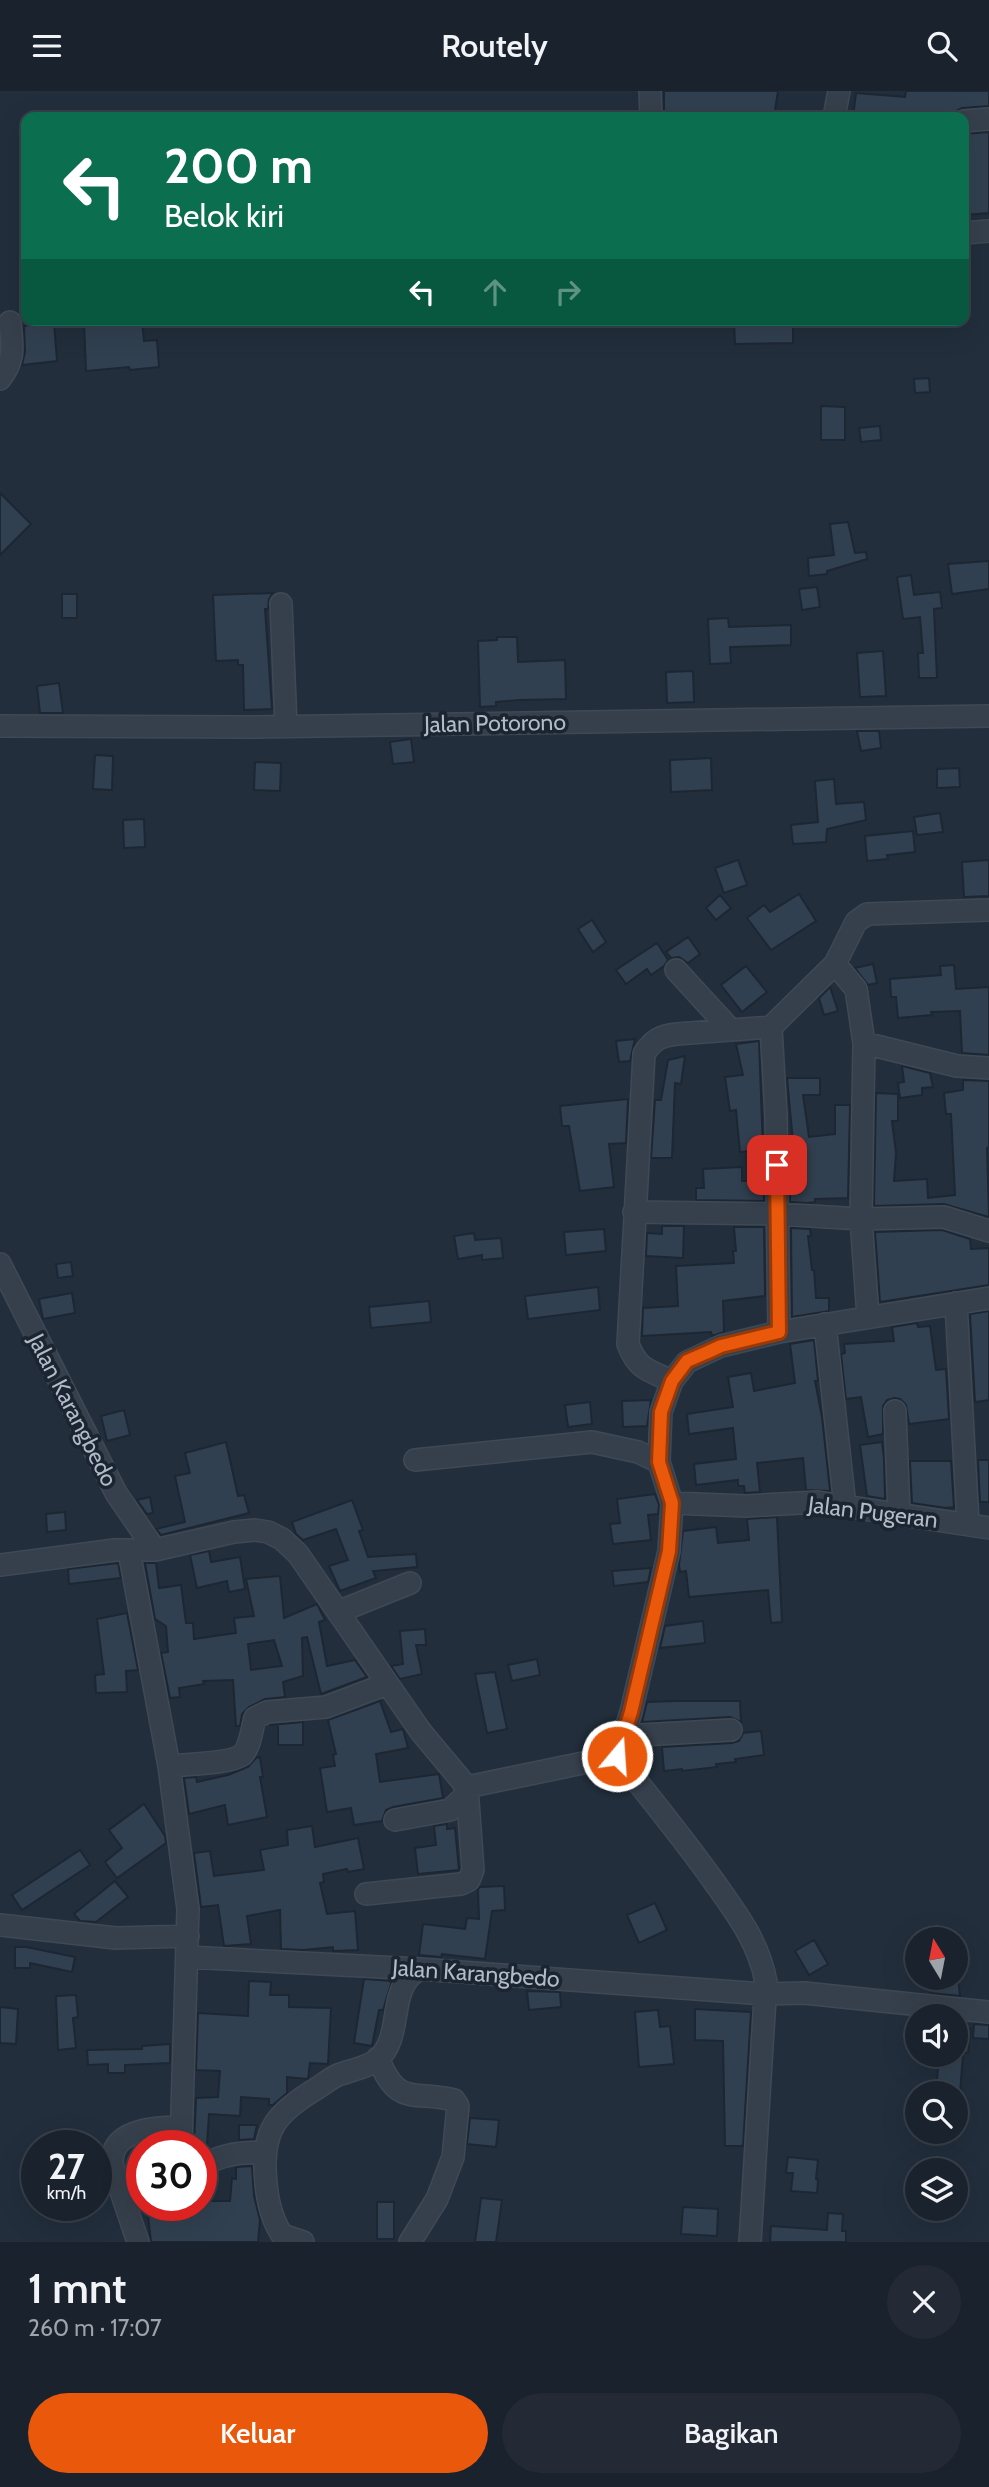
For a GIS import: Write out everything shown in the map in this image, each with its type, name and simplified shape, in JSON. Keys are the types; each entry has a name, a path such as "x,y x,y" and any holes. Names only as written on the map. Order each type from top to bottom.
{"street":[{"path":"650,91 651,112"},
{"path":"835,112 839,91"},
{"path":"969,121 989,120"},
{"path":"969,233 989,231"},
{"path":"0,379 11,362 12,321"},
{"path":"281,604 286,726"},
{"name":"Jalan Potorono","path":"0,726 286,726 989,716"},
{"path":"672,1381 635,1361 628,1344 645,1054 652,1041 663,1036 730,1028 771,1027 835,964 856,922 867,914 989,910"},
{"path":"835,964 856,989 864,1043 861,1219 868,1318"},
{"path":"676,969 730,1028"},
{"path":"771,1027 779,1332"},
{"path":"864,1043 957,1066 989,1068"},
{"path":"634,1212 778,1214 861,1219 950,1217 989,1231"},
{"name":"Jalan Karangbedo","path":"0,1264 116,1493 155,1551"},
{"path":"620,1746 631,1712 665,1572 672,1525 672,1503 659,1462 661,1412 672,1381 687,1361 721,1346 779,1332 989,1298"},
{"path":"956,1303 979,1526"},
{"path":"825,1324 845,1506"},
{"path":"895,1411 899,1514"},
{"path":"415,1460 592,1442 638,1452 659,1462"},
{"name":"Jalan Pugeran","path":"672,1503 746,1506 818,1502 979,1526"},
{"path":"0,1565 92,1552 155,1551 234,1532 268,1532 282,1539 298,1554 421,1732 467,1787 473,1870 469,1880 461,1884 366,1894"},
{"path":"129,1551 169,1766 188,1909 181,2130"},
{"path":"338,1612 410,1583"},
{"path":"169,1766 228,1760 241,1756 247,1748 255,1718 267,1712 327,1707 387,1684"},
{"path":"467,1787 620,1746 731,1730"},
{"path":"620,1746 744,1924 762,1961 766,1982 751,2242"},
{"path":"395,1820 450,1810 463,1798 467,1787"},
{"name":"Jalan Karangbedo","path":"0,1925 188,1947 419,1969 765,1994 804,1993 989,2012"},
{"path":"303,2242 278,2238 266,2190 264,2153 268,2133 293,2103 336,2076 361,2068 378,2058 388,2046 402,1988 407,1979 419,1969"},
{"path":"378,2058 386,2079 395,2088 408,2095 454,2100 458,2106 453,2157 437,2199 410,2242"},
{"path":"147,2130 156,2127 164,2130"},
{"path":"126,2139 117,2143 113,2149 113,2168 126,2206"},
{"path":"217,2159 228,2155 264,2153"},
{"path":"131,2221 138,2242"}],"building":[{"path":"664,91 778,91 775,112 664,112"},
{"path":"906,91 989,91 989,106 962,108 955,112 854,112 856,93 905,97"},
{"path":"989,132 989,213 969,215 969,134"},
{"path":"24,326 54,326 57,361 22,365 25,352"},
{"path":"84,326 143,326 144,341 157,340 159,367 86,371"},
{"path":"734,326 793,326 793,343 735,344"},
{"path":"929,378 930,392 915,393 914,379"},
{"path":"821,406 845,407 845,440 821,440"},
{"path":"880,426 881,440 861,442 859,428"},
{"path":"0,493 31,524 0,555"},
{"path":"848,522 855,553 866,552 867,559 827,571 827,574 809,576 808,558 834,555 830,524"},
{"path":"989,561 989,589 952,594 948,564"},
{"path":"911,575 914,595 940,592 942,608 934,609 937,678 919,678 918,653 923,653 920,617 903,619 897,577"},
{"path":"817,587 820,607 802,610 799,589"},
{"path":"273,593 268,609 265,609 272,709 244,710 243,665 238,665 238,660 216,661 213,595"},
{"path":"62,594 77,594 77,618 62,618"},
{"path":"728,618 729,627 791,625 791,645 730,647 731,663 710,664 708,619"},
{"path":"497,637 517,637 518,662 565,660 566,699 496,702 496,706 480,707 478,641 497,640"},
{"path":"883,651 886,696 860,697 857,653"},
{"path":"693,671 694,702 667,703 666,672"},
{"path":"59,683 63,713 40,713 37,686"},
{"path":"857,731 879,731 881,748 861,751"},
{"path":"411,739 414,762 393,764 390,742"},
{"path":"95,755 113,756 112,790 93,789"},
{"path":"711,758 712,790 671,792 670,760"},
{"path":"255,762 281,763 280,791 254,790"},
{"path":"959,768 960,787 937,788 937,769"},
{"path":"834,779 836,804 864,802 866,820 827,829 826,842 793,844 791,825 818,822 815,781"},
{"path":"940,813 943,832 917,835 914,817"},
{"path":"144,819 145,847 124,848 123,820"},
{"path":"913,831 915,852 887,855 888,859 867,861 865,836"},
{"path":"738,860 747,885 724,893 715,868"},
{"path":"989,860 989,896 964,897 962,862"},
{"path":"799,894 816,921 771,950 747,918 764,905 770,912"},
{"path":"720,895 731,908 716,920 706,908"},
{"path":"592,920 606,942 593,952 578,929"},
{"path":"688,937 700,954 688,963 679,957 671,958 666,952"},
{"path":"657,943 668,960 664,966 651,975 647,969 626,984 616,970"},
{"path":"873,964 877,983 868,985 855,968"},
{"path":"954,965 956,989 989,987 989,1055 962,1053 960,1011 931,1012 932,1015 898,1018 896,997 891,997 890,979 941,975 940,966"},
{"path":"746,966 767,992 742,1012 721,985"},
{"path":"830,987 838,1011 824,1015 819,998"},
{"path":"635,1039 630,1061 619,1062 616,1041"},
{"path":"759,1041 763,1150 740,1152 736,1110 730,1111 725,1077 743,1075 736,1044"},
{"path":"685,1056 681,1084 675,1083 672,1158 651,1158 655,1100 661,1100 668,1060"},
{"path":"902,1066 930,1073 933,1087 922,1088 922,1095 900,1098 898,1083 904,1082"},
{"path":"787,1078 820,1078 820,1095 803,1095 809,1137 835,1134 835,1105 850,1105 848,1198 815,1199 815,1202 808,1203 790,1202 790,1174 796,1173"},
{"path":"963,1080 989,1081 989,1217 944,1204 874,1206 876,1093 898,1094 898,1121 892,1121 896,1153 894,1181 927,1179 928,1198 955,1195 951,1114 946,1114 944,1093 963,1090"},
{"path":"628,1099 626,1143 609,1144 614,1187 580,1191 569,1126 562,1126 560,1106"},
{"path":"742,1167 742,1181 764,1180 764,1201 696,1200 696,1188 704,1188 703,1169"},
{"path":"662,1226 684,1226 683,1258 646,1256 647,1233 662,1234"},
{"path":"734,1227 764,1227 765,1296 723,1301 724,1332 712,1336 711,1332 642,1336 643,1308 678,1306 676,1266 734,1263"},
{"path":"791,1228 810,1229 811,1236 808,1236 816,1298 829,1298 829,1311 792,1317"},
{"path":"604,1229 606,1251 566,1255 564,1232"},
{"path":"942,1230 970,1239 971,1249 989,1248 989,1285 880,1302 875,1232"},
{"path":"474,1233 475,1240 501,1238 503,1258 482,1260 482,1255 458,1259 454,1236"},
{"path":"71,1262 73,1276 58,1278 56,1264"},
{"path":"598,1287 600,1310 528,1319 525,1296"},
{"path":"72,1293 75,1313 43,1319 39,1299"},
{"path":"429,1301 431,1322 371,1328 369,1307"},
{"path":"989,1311 989,1400 975,1402 970,1314"},
{"path":"917,1323 918,1327 930,1326 936,1370 946,1369 949,1419 909,1424 906,1405 900,1399 894,1398 887,1400 883,1406 883,1434 868,1437 861,1397 846,1399 841,1354 845,1353 844,1344 894,1341 892,1327"},
{"path":"814,1340 818,1381 815,1381 830,1491 806,1490 803,1458 757,1463 760,1492 745,1493 744,1486 738,1486 738,1480 696,1485 694,1464 736,1459 733,1428 689,1434 687,1414 733,1407 728,1377 751,1373 754,1391 795,1383 790,1344"},
{"path":"651,1400 647,1426 623,1427 622,1401"},
{"path":"590,1402 592,1424 568,1427 565,1405"},
{"path":"124,1410 130,1435 107,1441 101,1416"},
{"path":"226,1442 238,1496 244,1495 249,1513 161,1535 156,1529 185,1522 175,1476 190,1473 185,1453"},
{"path":"882,1442 885,1499 867,1496 860,1445"},
{"path":"978,1460 989,1460 989,1502 980,1502"},
{"path":"910,1461 951,1461 954,1507 912,1503"},
{"path":"655,1494 659,1505 658,1514 648,1515 651,1540 613,1544 610,1524 620,1523 617,1499"},
{"path":"150,1497 153,1513 147,1514 137,1500"},
{"path":"352,1500 363,1530 359,1531 368,1557 416,1554 417,1567 373,1571 376,1578 340,1591 329,1566 348,1560 336,1529 303,1540 296,1534 292,1522"},
{"path":"65,1512 66,1530 47,1532 46,1514"},
{"path":"777,1517 782,1622 771,1623 768,1590 689,1597 686,1571 680,1572 679,1565 683,1531 716,1527 718,1543 749,1540 747,1519"},
{"path":"209,1551 211,1562 240,1557 245,1589 229,1592 227,1581 197,1588 190,1555"},
{"path":"118,1563 121,1578 69,1584 68,1569"},
{"path":"145,1563 156,1563 159,1588 181,1585 186,1623 193,1623 194,1639 236,1633 234,1618 254,1616 246,1579 280,1576 284,1618 317,1604 325,1620 319,1622 327,1666 355,1660 367,1677 321,1694 307,1637 302,1638 303,1676 283,1682 285,1697 265,1699 249,1707 242,1714 240,1726 236,1726 233,1680 203,1681 204,1684 179,1688 180,1697 170,1698 161,1653 168,1652 166,1626 155,1619","holes":["274,1640 282,1666 251,1670 248,1644"]},
{"path":"651,1568 648,1582 614,1586 612,1571"},
{"path":"127,1613 138,1670 126,1671 127,1692 96,1693 95,1675 104,1674 97,1619"},
{"path":"703,1621 705,1643 660,1648 665,1626"},
{"path":"425,1629 426,1645 416,1645 422,1674 400,1679 391,1666 403,1664 400,1631"},
{"path":"537,1659 540,1675 512,1681 508,1665"},
{"path":"495,1672 507,1729 487,1733 475,1674"},
{"path":"380,1701 391,1732 403,1729 408,1748 376,1754 380,1782 439,1774 443,1798 393,1807 386,1810 382,1821 354,1825 351,1808 327,1812 320,1768 335,1766 333,1755 336,1754 328,1720"},
{"path":"740,1701 741,1722 730,1717 642,1722 647,1702"},
{"path":"303,1722 303,1745 278,1745 278,1725 270,1725"},
{"path":"761,1731 764,1755 735,1759 736,1762 716,1764 717,1767 664,1771 662,1747 732,1743 739,1741 743,1733"},
{"path":"260,1757 263,1777 260,1777 267,1817 228,1825 225,1805 189,1814 184,1778 196,1777 197,1782 228,1775 248,1767"},
{"path":"144,1804 165,1836 166,1843 117,1878 105,1862 122,1848 109,1830"},
{"path":"447,1824 447,1829 455,1828 459,1870 418,1874 415,1848 436,1845 434,1826"},
{"path":"312,1826 315,1847 358,1838 364,1869 323,1874 324,1882 320,1883 327,1914 355,1911 358,1950 333,1951 333,1947 281,1949 280,1910 247,1916 251,1944 224,1946 218,1905 201,1907 194,1853 210,1851 214,1876 264,1870 260,1850 288,1845 287,1830"},
{"path":"80,1850 90,1865 22,1910 12,1895"},
{"path":"115,1881 128,1897 96,1922 80,1921 74,1914"},
{"path":"504,1886 505,1910 492,1911 485,1959 442,1954 441,1957 419,1955 423,1924 465,1929 467,1918 479,1919 478,1889"},
{"path":"655,1903 667,1930 639,1943 627,1915"},
{"path":"814,1940 828,1964 809,1975 795,1951"},
{"path":"15,1947 75,1957 72,1972 30,1963 30,1968 15,1968"},
{"path":"364,1979 392,1981 383,2010 379,2010 372,2046 354,2043"},
{"path":"249,1981 271,1982 270,1995 289,1995 289,2007 331,2008 328,2064 310,2063 308,2079 287,2077 287,2093 273,2105 269,2105 269,2099 241,2097 240,2116 209,2114 208,2130 195,2130 196,2098 218,2097 220,2071 196,2070 198,2013 248,2016"},
{"path":"931,1990 959,1990 960,1996 931,1993"},
{"path":"527,1991 560,1992 561,2007 529,2010"},
{"path":"76,1995 78,2017 73,2018 76,2048 58,2050 56,1996"},
{"path":"0,2007 18,2009 16,2044 0,2043"},
{"path":"695,2009 751,2012 743,2146 725,2146 723,2041 695,2040"},
{"path":"658,2010 660,2027 670,2026 674,2064 639,2067 635,2012"},
{"path":"974,2024 989,2025 989,2039 973,2038"},
{"path":"968,2029 971,2029 968,2053"},
{"path":"170,2044 170,2063 125,2065 125,2073 108,2073 108,2064 88,2065 87,2050 142,2049 142,2046"},
{"path":"938,2067 962,2067 961,2081 937,2081"},
{"path":"470,2118 499,2120 496,2147 467,2144"},
{"path":"239,2125 257,2125 254,2139 239,2140"},
{"path":"788,2157 818,2160 817,2193 791,2191 793,2173 786,2173"},
{"path":"252,2166 254,2196 260,2220 258,2242 151,2242 149,2221 217,2221 217,2201 230,2201 236,2167"},
{"path":"481,2198 502,2200 496,2242 475,2242"},
{"path":"377,2202 394,2202 394,2239 377,2239"},
{"path":"683,2207 718,2209 717,2236 681,2234"},
{"path":"828,2213 843,2214 842,2231 846,2231 846,2242 770,2242 771,2226 827,2230"}],"route":[{"path":"617,1756 631,1712 669,1551 672,1503 659,1462 661,1412 672,1381 687,1361 721,1346 779,1332 777,1165"}]}
